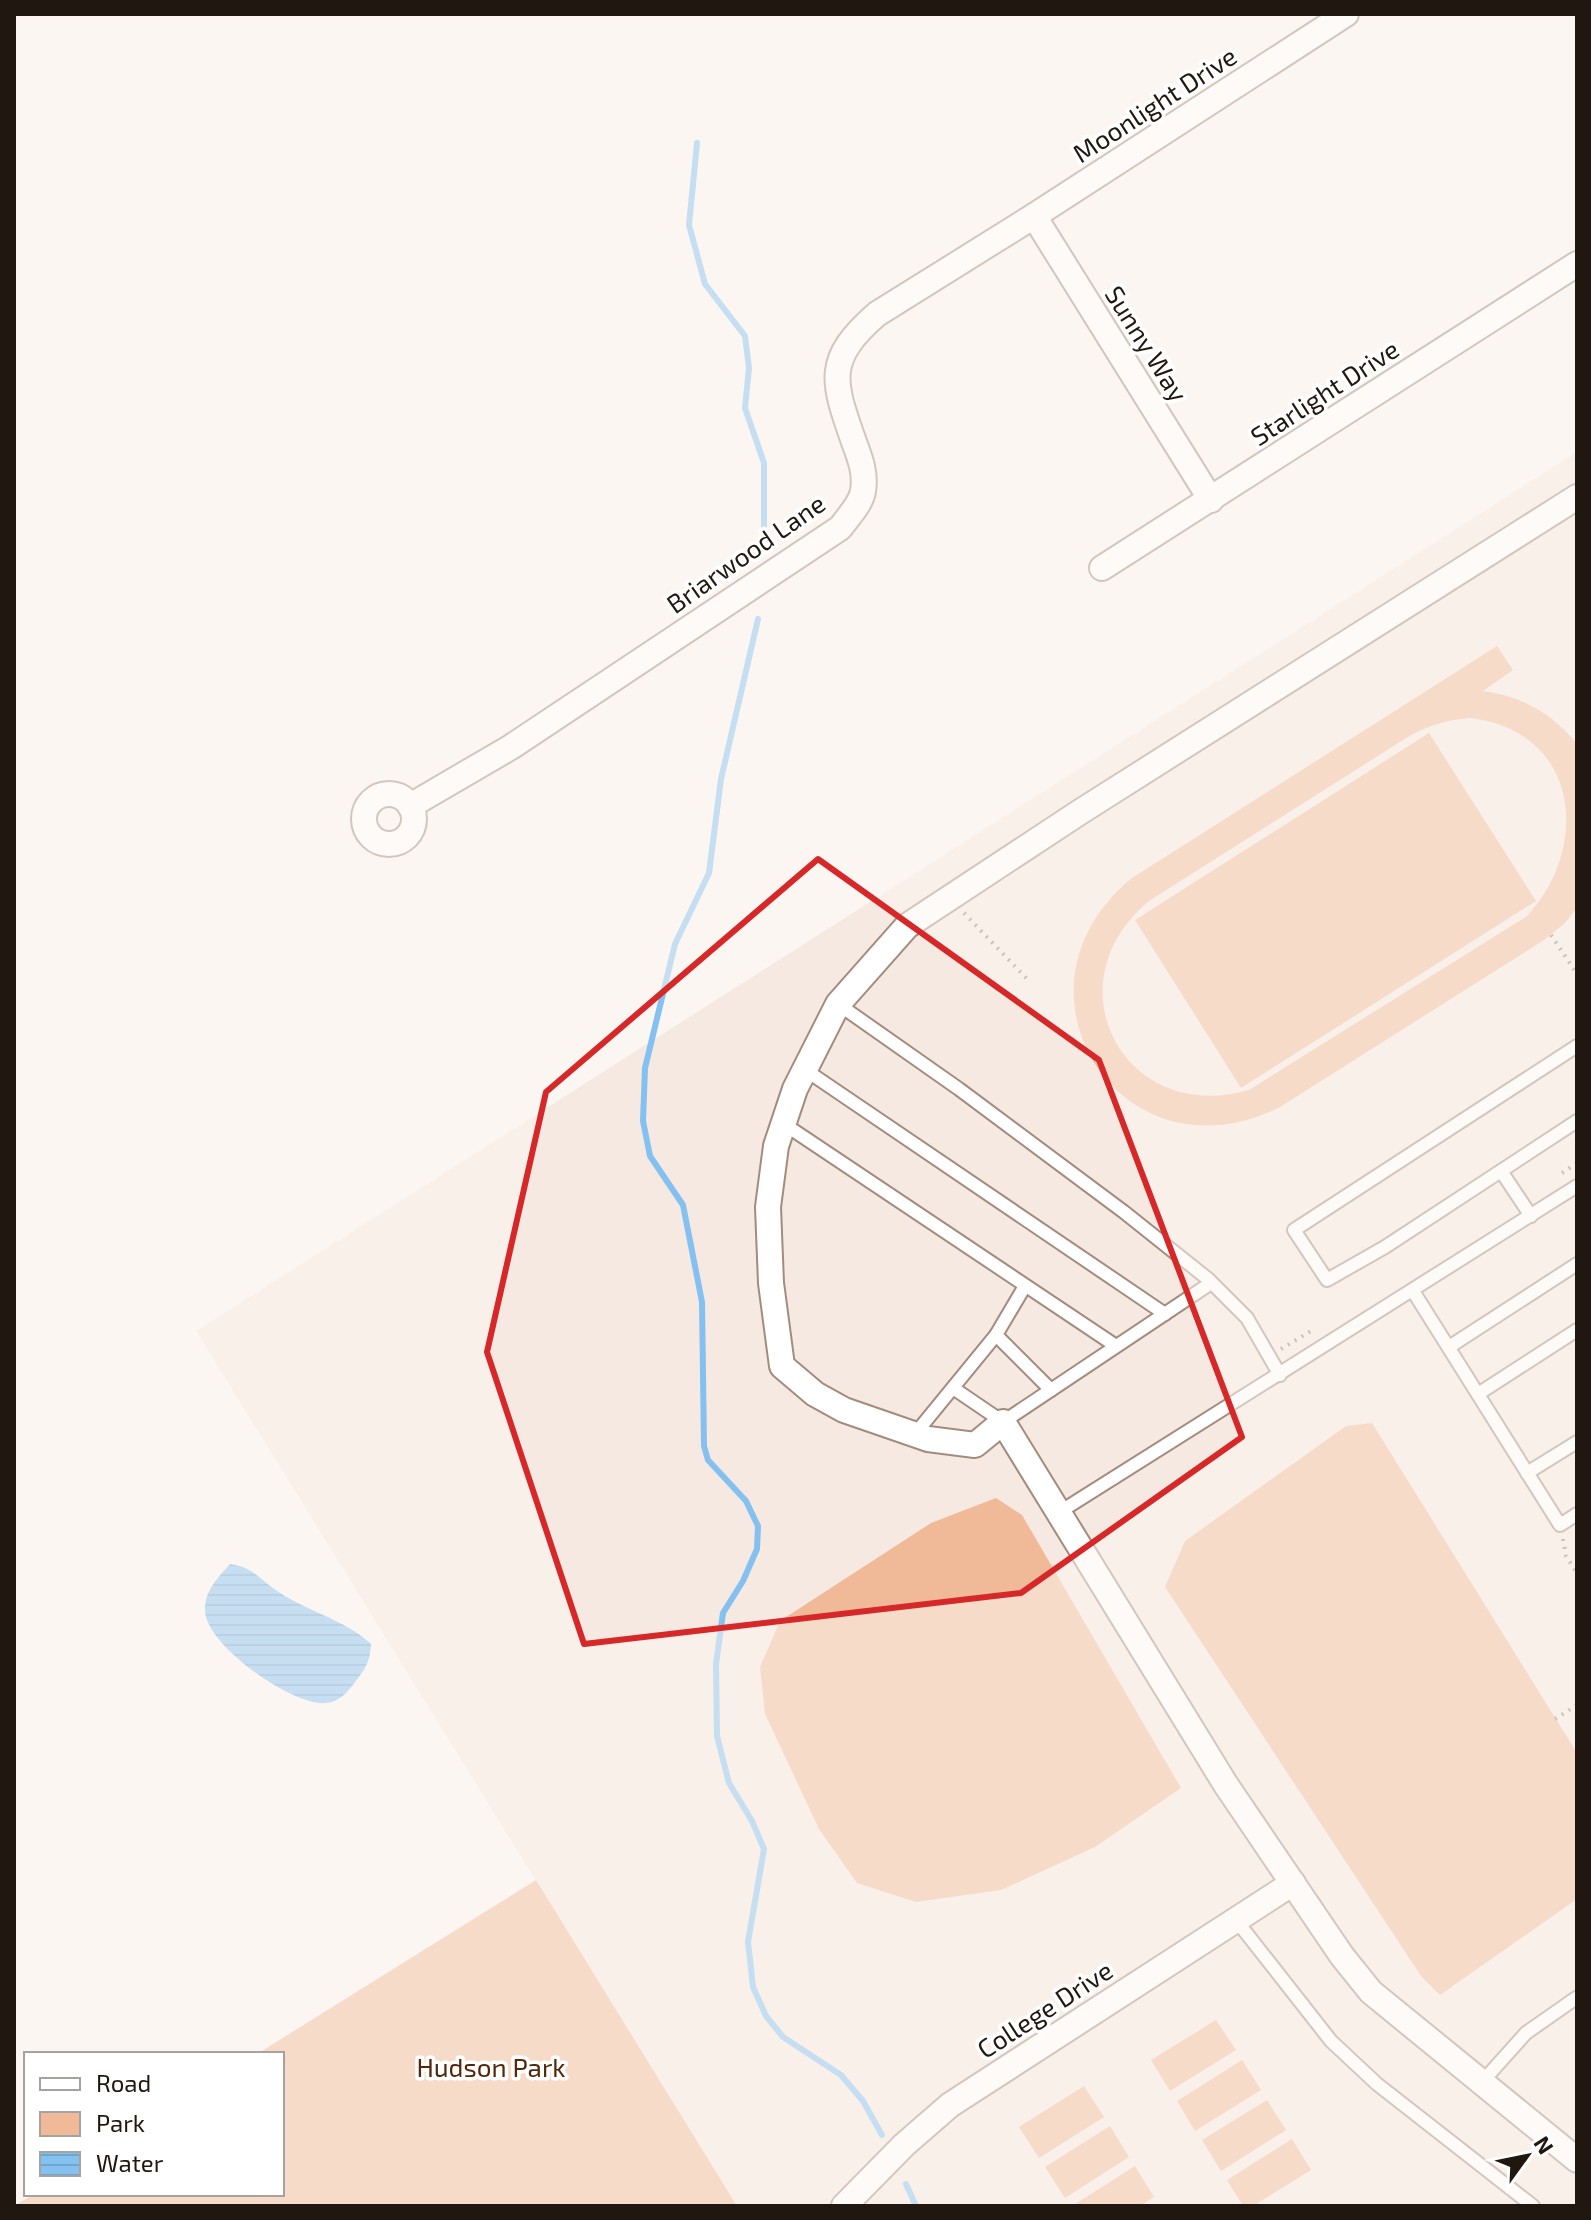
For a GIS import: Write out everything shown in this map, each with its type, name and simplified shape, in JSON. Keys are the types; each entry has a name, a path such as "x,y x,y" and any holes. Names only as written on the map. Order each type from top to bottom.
{"street":[{"name":"Moonlight Drive","path":"1034,216 1346,14"},
{"name":"Sunny Way","path":"1034,216 1211,500"},
{"name":"Briarwood Lane","path":"410,806 511,747 840,528 863,494 864,468 837,393 841,356 859,330 877,314 1034,216"},
{"name":"Starlight Drive","path":"1102,568 1577,264"},
{"path":"1577,497 949,896 907,926 838,1004 804,1069 776,1146 768,1207 771,1283 782,1366 815,1394 844,1410 928,1439 975,1445 1003,1422 1226,1785 1342,1956 1371,1992 1577,2160"},
{"name":"College Drive","path":"844,2206 904,2145 950,2105 1293,1883"}],"lane":[{"path":"838,1004 959,1089 1124,1212 1211,1283 1247,1318 1280,1375"},
{"path":"1577,1046 1294,1230 1327,1280 1385,1247 1577,1121"},
{"path":"804,1069 1165,1314"},
{"path":"784,1124 1116,1346"},
{"path":"1501,1171 1531,1216"},
{"path":"1058,1513 1577,1186"},
{"path":"1449,1347 1577,1264"},
{"path":"953,1388 1003,1422 1211,1283"},
{"path":"915,1434 996,1335 1025,1286"},
{"path":"1413,1291 1560,1525 1577,1514"},
{"path":"1478,1394 1577,1330"},
{"path":"996,1335 1051,1390"},
{"path":"1527,1473 1577,1442"},
{"path":"1236,1920 1331,2041 1377,2084 1533,2206"},
{"path":"1483,2081 1526,2033 1577,1998"}],"path":[{"path":"949,896 1030,982"},
{"path":"1551,935 1577,974"},
{"path":"1560,1525 1566,1556 1577,1573"},
{"path":"1555,1719 1577,1705"}],"highlighted area":[{"path":"818,859 1099,1060 1242,1437 1021,1593 584,1644 487,1352 546,1092"}],"shaded area":[{"path":"1577,452 1577,2206 737,2206 196,1331"}],"green space":[{"path":"1497,646 1513,670 1483,691 1511,697 1536,708 1558,724 1577,744 1577,908 1564,924 1544,940 1280,1107 1223,1125 1171,1121 1128,1099 1095,1064 1077,1021 1075,972 1093,923 1132,878","holes":["1470,718 1507,727 1534,745 1553,768 1564,796 1566,826 1561,858 1547,888 1527,916 1249,1090 1205,1096 1167,1087 1136,1068 1115,1040 1104,1007 1105,971 1119,934 1149,901 1418,731"]},
{"path":"1429,733 1536,901 1241,1088 1135,920"},
{"path":"1372,1423 1577,1753 1577,1899 1440,1995 1421,1976 1165,1587 1185,1541 1346,1426"},
{"path":"996,1498 1022,1515 1181,1788 1095,1847 1001,1890 916,1902 857,1883 819,1829 765,1714 760,1667 780,1621 931,1523"},
{"name":"Hudson Park","path":"536,1880 737,2206 14,2206 31,2196 284,2196 284,2052 260,2052"},
{"path":"1216,2020 1236,2050 1170,2091 1151,2060"},
{"path":"1242,2060 1261,2090 1195,2131 1177,2101"},
{"path":"1084,2086 1104,2117 1039,2158 1019,2127"},
{"path":"1267,2100 1286,2130 1221,2171 1202,2140"},
{"path":"1110,2126 1129,2157 1065,2198 1045,2167"},
{"path":"1292,2139 1311,2170 1253,2206 1243,2206 1227,2180"},
{"path":"1135,2166 1154,2197 1140,2206 1072,2206"}],"water":[{"path":"230,1564 249,1570 285,1596 348,1628 371,1644 364,1669 343,1696 326,1703 311,1702 293,1695 254,1671 220,1640 209,1625 205,1604 213,1585"}],"waterway":[{"path":"697,143 689,225 705,284 745,336 749,368 745,408 764,463 764,546"},
{"path":"758,619 721,779 709,873 675,944 645,1068 643,1121 650,1156 683,1205 702,1302 704,1446 708,1460 746,1501 758,1526 757,1549 743,1581 723,1613 716,1664 717,1736 729,1783 752,1821 764,1849 748,1942 753,1987 766,2016 783,2037 841,2075 863,2101 882,2135"},
{"path":"906,2184 916,2206"}]}
